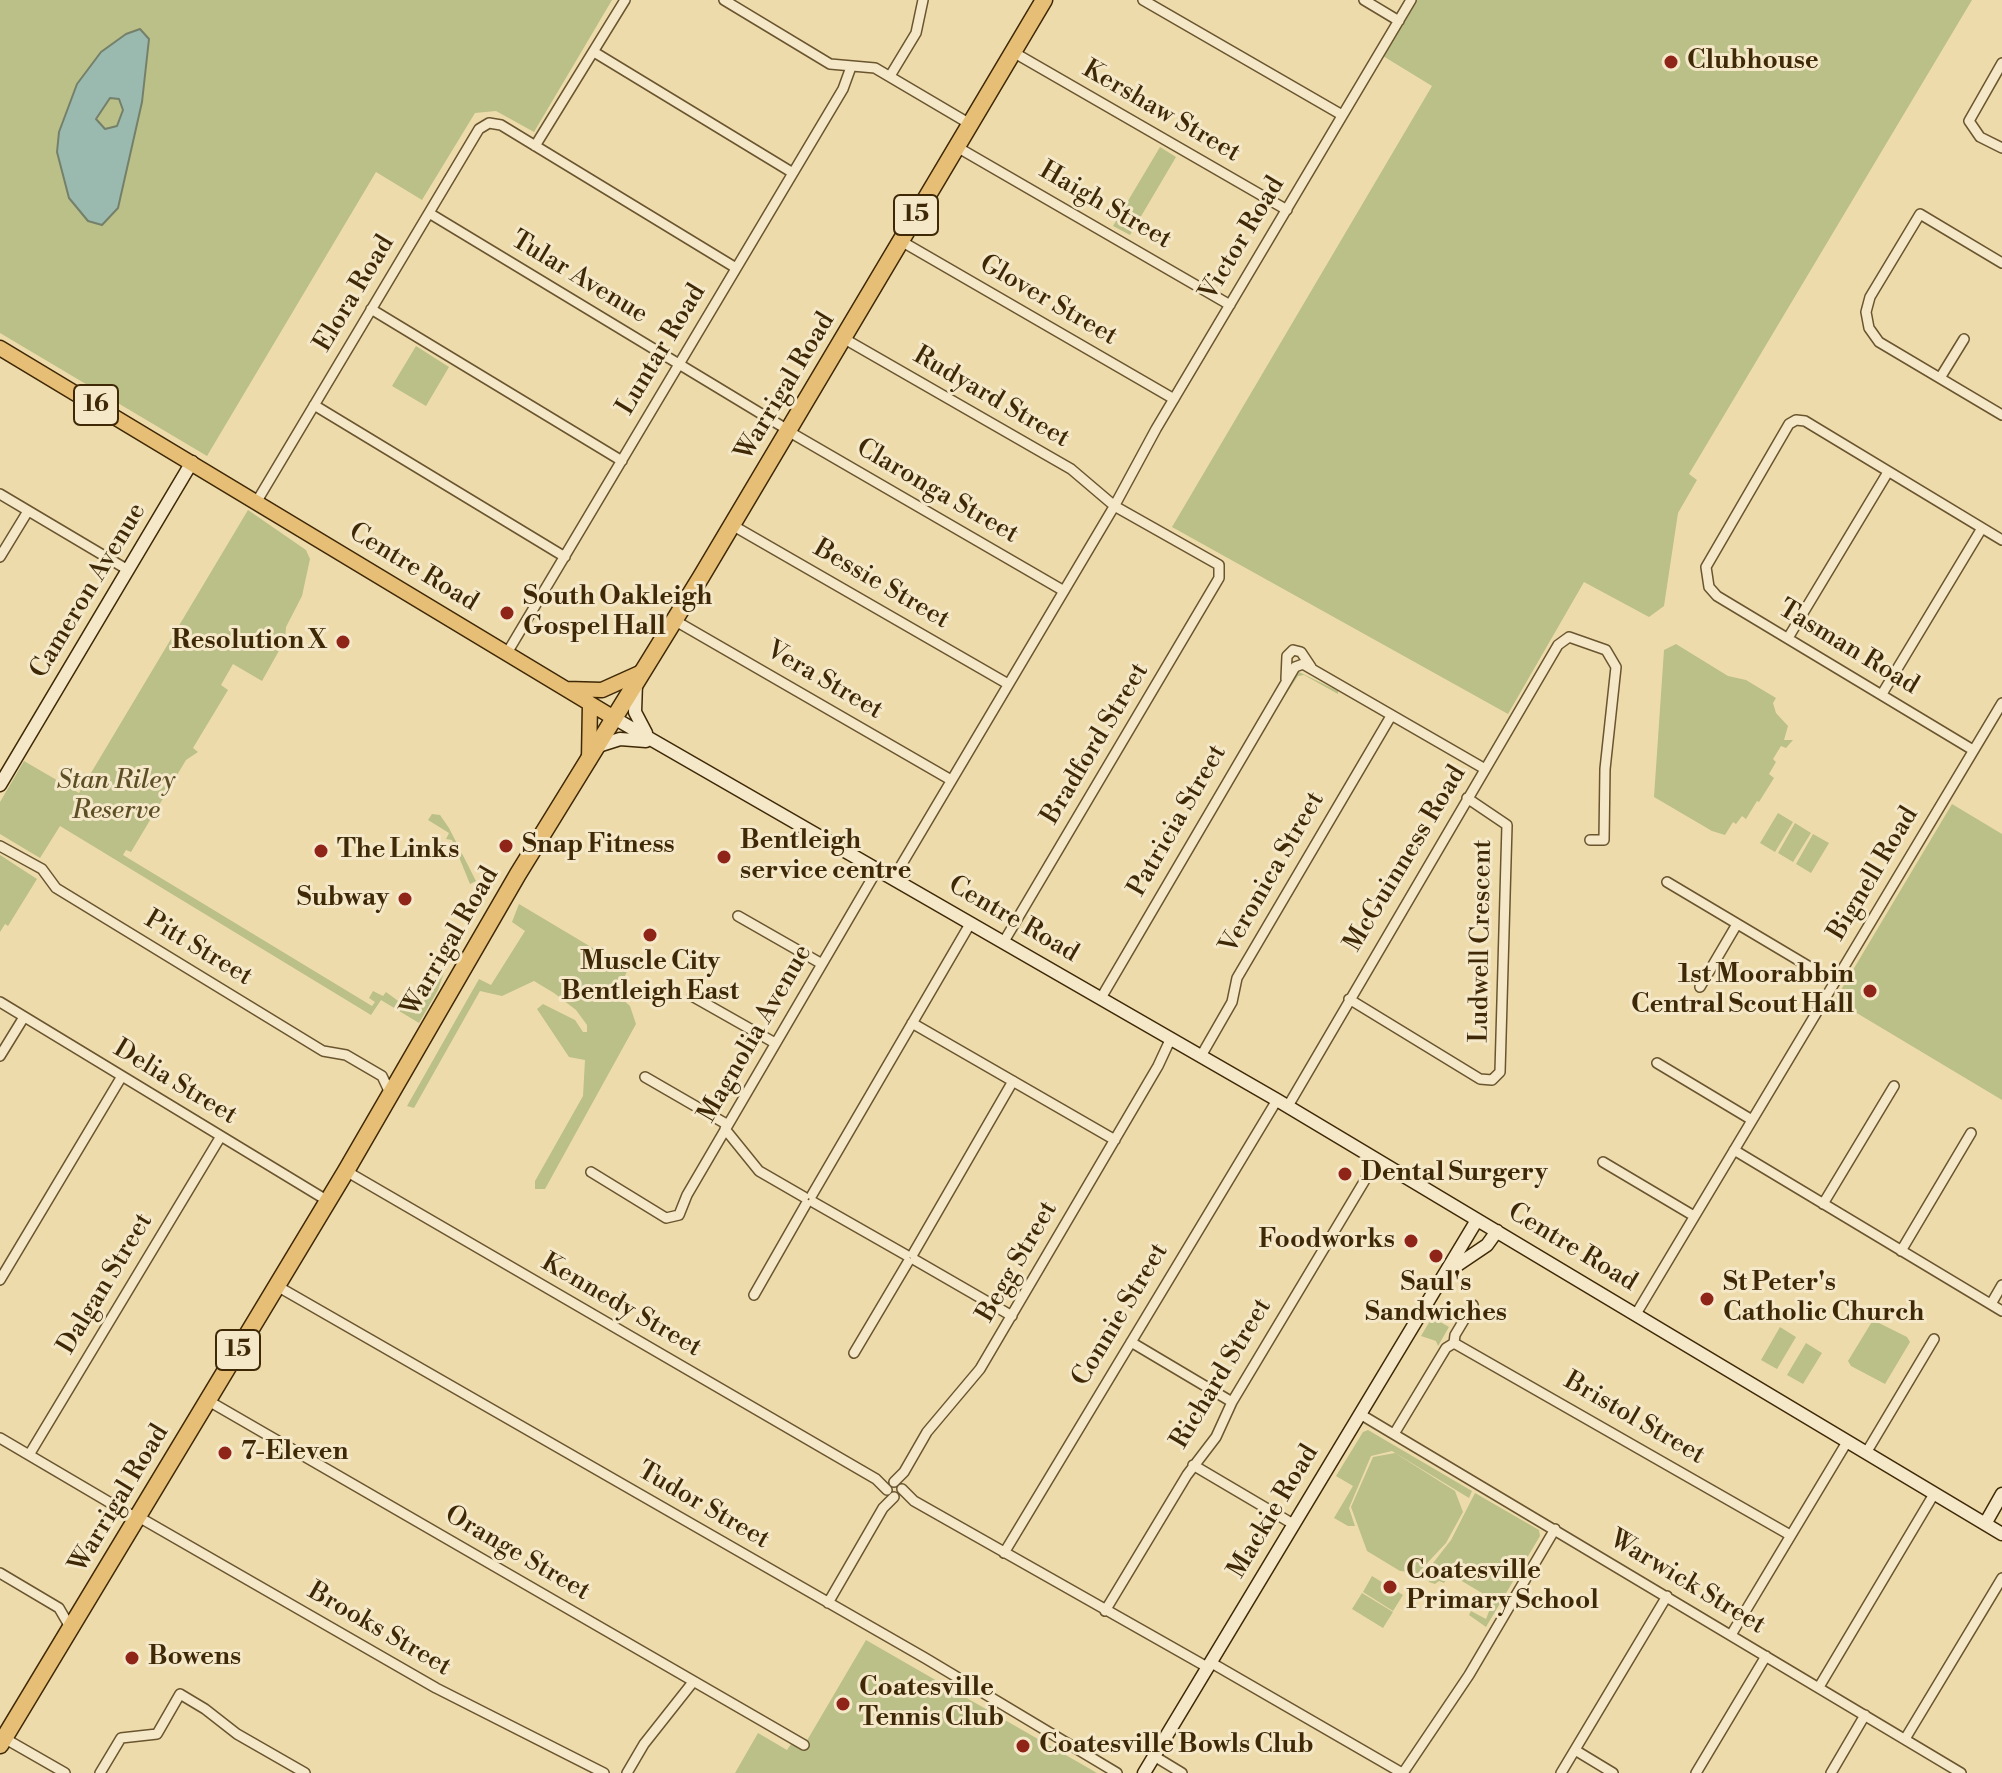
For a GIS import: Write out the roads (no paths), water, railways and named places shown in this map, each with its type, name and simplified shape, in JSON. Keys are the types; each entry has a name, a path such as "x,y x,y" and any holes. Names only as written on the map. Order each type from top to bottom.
{"highway":[{"name":"Warrigal Road","path":"2,1741 346,1171 510,886 732,525 1044,0"}],"main road":[{"name":"Centre Road","path":"0,348 590,704 1282,1103 2002,1534"},
{"name":"Cameron Avenue","path":"0,785 192,462"},
{"path":"566,689 611,688 639,677 635,712 638,723 653,741"},
{"path":"590,704 593,753 620,739 653,741"},
{"name":"Mackie Road","path":"1144,1773 1477,1220"},
{"name":"Mackie Road","path":"1443,1275 1487,1245 1497,1231"},
{"path":"1985,1524 2002,1494"}],"street":[{"path":"625,0 537,148 736,268"},
{"path":"724,0 830,64 875,68 970,124"},
{"path":"890,76 916,33 923,0"},
{"path":"1143,0 1342,115"},
{"path":"1364,0 1399,21"},
{"name":"Victor Road","path":"893,879 1411,0"},
{"path":"594,52 793,173"},
{"name":"Kershaw Street","path":"1013,52 1287,210"},
{"path":"2002,63 1969,121 1980,137 2002,148"},
{"name":"Luntar Road","path":"507,653 849,79 851,67"},
{"name":"Elora Road","path":"257,501 479,129 489,123 501,125 537,148"},
{"name":"Haigh Street","path":"957,147 1230,305"},
{"name":"Tular Avenue","path":"429,213 788,431"},
{"path":"2002,263 1920,214 1870,297 1866,317 1875,337 2002,415"},
{"name":"Glover Street","path":"901,241 1174,399"},
{"path":"371,309 622,461"},
{"name":"Rudyard Street","path":"843,338 1071,469 1115,506 1219,565"},
{"path":"1940,378 1964,339"},
{"path":"314,405 565,557"},
{"name":"Tasman Road","path":"1888,472 1805,421 1796,420 1789,424 1711,555 1706,578 1717,596 1973,750"},
{"name":"Claronga Street","path":"788,431 1064,591"},
{"path":"1788,638 1888,472 2002,540"},
{"path":"0,494 128,570"},
{"path":"0,557 28,511"},
{"name":"Bessie Street","path":"732,525 1008,684"},
{"path":"1882,694 1982,528"},
{"name":"Bradford Street","path":"1003,943 1219,578 1219,565"},
{"name":"Vera Street","path":"674,620 951,780"},
{"name":"McGuinness Road","path":"1282,1103 1349,999 1558,645 1567,638 1606,650 1616,667 1605,769 1604,840"},
{"path":"1286,679 1287,656 1293,650 1301,652 1313,669 1485,769"},
{"name":"Patricia Street","path":"1101,998 1286,679 1295,667 1303,664 1313,669"},
{"name":"Bignell Road","path":"1636,1314 2000,709"},
{"name":"Veronica Street","path":"1201,1056 1231,1005 1237,978 1391,716"},
{"name":"Ludwell Crescent","path":"1349,999 1483,1080 1494,1079 1500,1072 1507,825 1467,798"},
{"path":"1590,840 1616,840"},
{"name":"Pitt Street","path":"0,846 42,869 56,888 323,1051 346,1055 382,1076"},
{"name":"Magnolia Avenue","path":"591,1172 673,1218 679,1215 726,1127 877,870"},
{"path":"1667,882 1835,982"},
{"path":"738,916 822,964"},
{"path":"754,1295 970,924"},
{"path":"1700,987 1737,924"},
{"path":"692,996 775,1043"},
{"name":"Delia Street","path":"0,1002 328,1201"},
{"path":"0,1056 24,1017"},
{"path":"912,1023 1115,1140"},
{"name":"Begg Street","path":"828,1603 926,1433 980,1369 1173,1039"},
{"path":"1657,1063 1752,1120"},
{"path":"390,1095 382,1076 404,1073"},
{"path":"0,1280 122,1076"},
{"path":"645,1077 726,1127 759,1171 1012,1316"},
{"path":"854,1353 1013,1081"},
{"path":"1823,1204 1894,1086"},
{"name":"Connie Street","path":"1004,1553 1131,1342 1282,1103"},
{"path":"1901,1251 1971,1133"},
{"name":"Dalgan Street","path":"29,1455 221,1136"},
{"path":"1734,1150 2002,1311"},
{"name":"Richard Street","path":"1105,1611 1193,1465 1218,1433 1232,1402 1377,1160"},
{"path":"1603,1162 1694,1216"},
{"name":"Kennedy Street","path":"346,1171 894,1490"},
{"path":"1991,1304 2002,1285"},
{"name":"Tudor Street","path":"277,1286 1107,1765 1127,1773"},
{"path":"1392,1433 1446,1348 1454,1343 1455,1335 1473,1305"},
{"path":"1866,1453 1934,1339"},
{"path":"1131,1342 1232,1402"},
{"name":"Bristol Street","path":"1454,1343 1790,1535"},
{"name":"Orange Street","path":"207,1400 804,1745"},
{"name":"Warwick Street","path":"1360,1414 1959,1772"},
{"name":"Brooks Street","path":"0,1438 436,1688 604,1773"},
{"path":"1731,1635 1847,1442"},
{"path":"1193,1465 1293,1524"},
{"path":"894,1490 1171,1649 1242,1678 1402,1773 1469,1675 1555,1529"},
{"path":"1819,1687 1934,1494"},
{"path":"0,1573 59,1608 70,1627"},
{"path":"1905,1739 2002,1578"},
{"path":"1561,1773 1667,1596"},
{"path":"1696,1773 1766,1656"},
{"path":"627,1773 644,1744 693,1682"},
{"path":"100,1773 121,1738 157,1734 180,1694 237,1734 305,1773"},
{"path":"1831,1773 1865,1715"},
{"path":"2,1741 65,1773"},
{"path":"1575,1750 1613,1773"},
{"path":"1154,1756 1182,1773"},
{"name":"Tudor Street","path":"1107,1765 1117,1773"}],"water":[{"path":"140,29 149,39 142,102 118,208 102,225 88,221 69,198 57,152 59,132 77,84 101,52 126,34","holes":["110,98 119,99 123,110 117,126 105,129 96,119"]}],"place":[{"name":"Clubhouse","path":"1671,62"},
{"name":"South Oakleigh Gospel Hall","path":"507,613"},
{"name":"Resolution X","path":"343,642"},
{"name":"Snap Fitness","path":"506,846"},
{"name":"The Links","path":"321,851"},
{"name":"Bentleigh service centre","path":"724,857"},
{"name":"Subway","path":"405,899"},
{"name":"Muscle City Bentleigh East","path":"650,935"},
{"name":"1st Moorabbin Central Scout Hall","path":"1870,991"},
{"name":"Dental Surgery","path":"1345,1174"},
{"name":"Foodworks","path":"1411,1241"},
{"name":"Saul's Sandwiches","path":"1436,1256"},
{"name":"St Peter's Catholic Church","path":"1707,1299"},
{"name":"7-Eleven","path":"225,1453"},
{"name":"Coatesville Primary School","path":"1390,1587"},
{"name":"Bowens","path":"132,1658"},
{"name":"Coatesville Tennis Club","path":"843,1704"},
{"name":"Coatesville Bowls Club","path":"1023,1746"}],"park label":[{"name":"Stan Riley Reserve","path":"116,797"}]}
